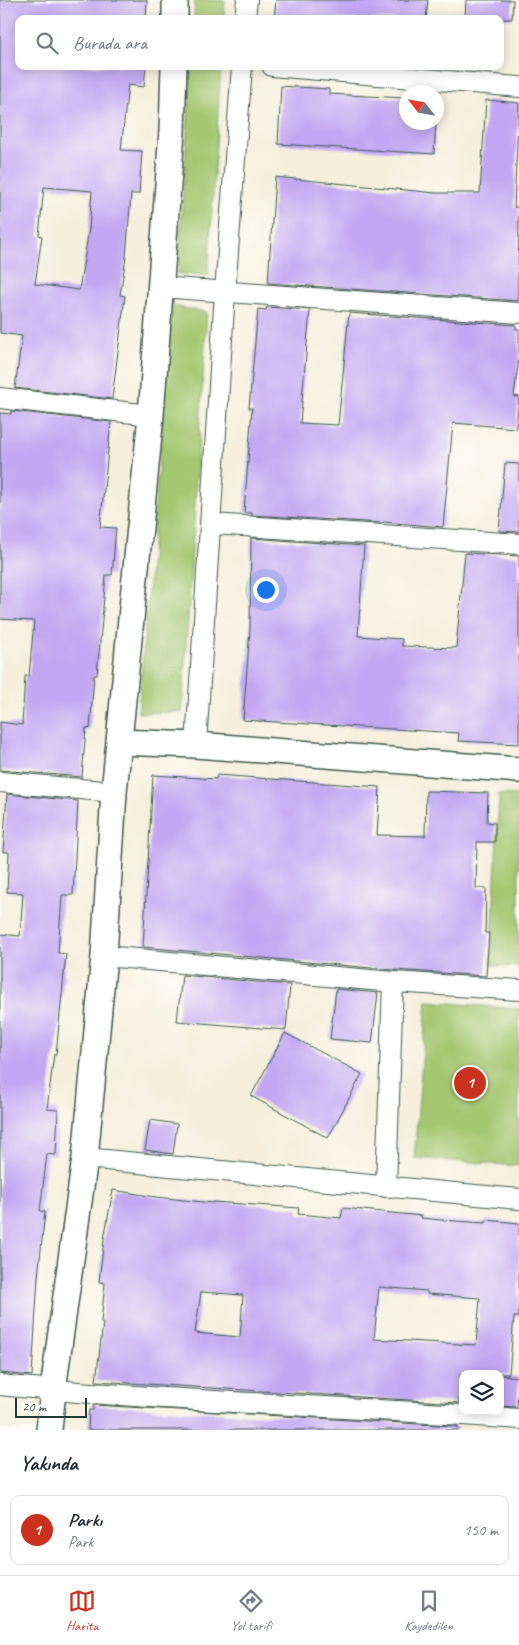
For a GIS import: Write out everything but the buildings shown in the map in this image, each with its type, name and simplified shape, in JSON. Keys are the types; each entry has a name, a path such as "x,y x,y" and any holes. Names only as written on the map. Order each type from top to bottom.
{"street":[{"path":"175,15 176,0"},
{"path":"245,15 247,0"},
{"path":"49,1430 52,1390 85,1158 104,956 114,792 151,416 172,130 174,70"},
{"path":"196,745 212,524 225,292 242,70"},
{"path":"319,70 519,87"},
{"path":"160,287 519,312"},
{"path":"0,398 151,416"},
{"path":"212,524 519,544"},
{"path":"119,742 196,745 519,770"},
{"path":"0,782 114,792"},
{"path":"104,956 393,982 519,990"},
{"path":"386,1187 393,982"},
{"path":"85,1158 519,1199"},
{"path":"0,1385 287,1406 396,1410 519,1419"}],"green space":[{"path":"195,0 225,0 224,15 194,15"},
{"path":"191,70 221,70 208,275 178,274"},
{"path":"172,306 207,312 182,712 138,713"},
{"path":"499,794 519,795 519,967 491,965"},
{"path":"427,1001 519,1009 519,1166 414,1158"}],"place":[{"name":"Parkı","path":"470,1083"}]}
